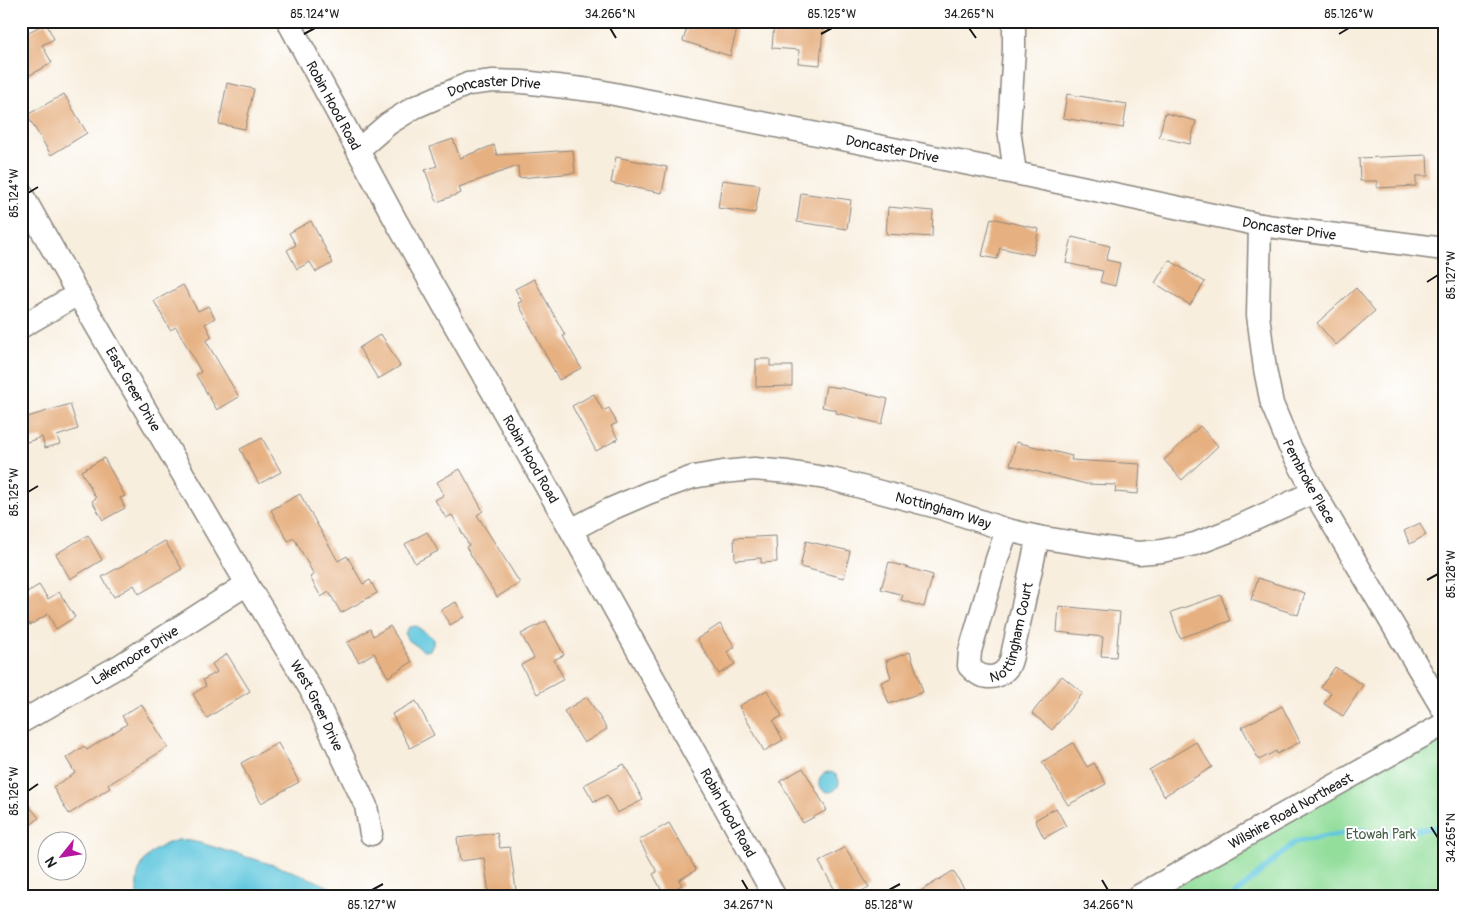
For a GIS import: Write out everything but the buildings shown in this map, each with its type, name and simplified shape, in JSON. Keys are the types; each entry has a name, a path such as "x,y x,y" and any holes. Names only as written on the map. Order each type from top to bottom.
{"street":[{"name":"Robin Hood Road","path":"288,21 401,230 571,530 775,897"},
{"path":"1014,21 1009,130 1015,172"},
{"name":"Doncaster Drive","path":"358,150 388,124 415,107 468,84 508,81 599,91 1015,172 1260,225 1444,249"},
{"name":"East Greer Drive","path":"21,193 248,584"},
{"name":"Pembroke Place","path":"1260,225 1258,315 1272,404 1289,445 1314,492 1444,712"},
{"path":"21,327 78,294"},
{"name":"Nottingham Way","path":"571,530 638,497 693,477 754,469 831,479 941,508 1007,530 1139,554 1195,544 1314,492"},
{"name":"Nottingham Court","path":"1007,530 996,559 970,650 969,666 976,674 989,678 999,675 1008,666 1038,537"},
{"name":"Lakemoore Drive","path":"21,722 121,664 248,584"},
{"name":"West Greer Drive","path":"248,584 310,688 366,806 371,834"},
{"name":"Wilshire Road Northeast","path":"1137,897 1444,724"}],"green space":[{"name":"Etowah Park","path":"1444,727 1444,897 1141,897"}],"water":[{"path":"416,626 433,638 433,645 430,650 424,651 407,639 405,633 409,627"},
{"path":"829,772 836,775 839,782 836,789 829,792 822,789 819,782 822,775"},
{"path":"178,840 204,844 276,866 320,882 348,897 138,897 138,876 145,859 159,848"}],"waterway":[{"path":"1232,897 1295,842 1361,830 1378,834 1444,827"}]}
